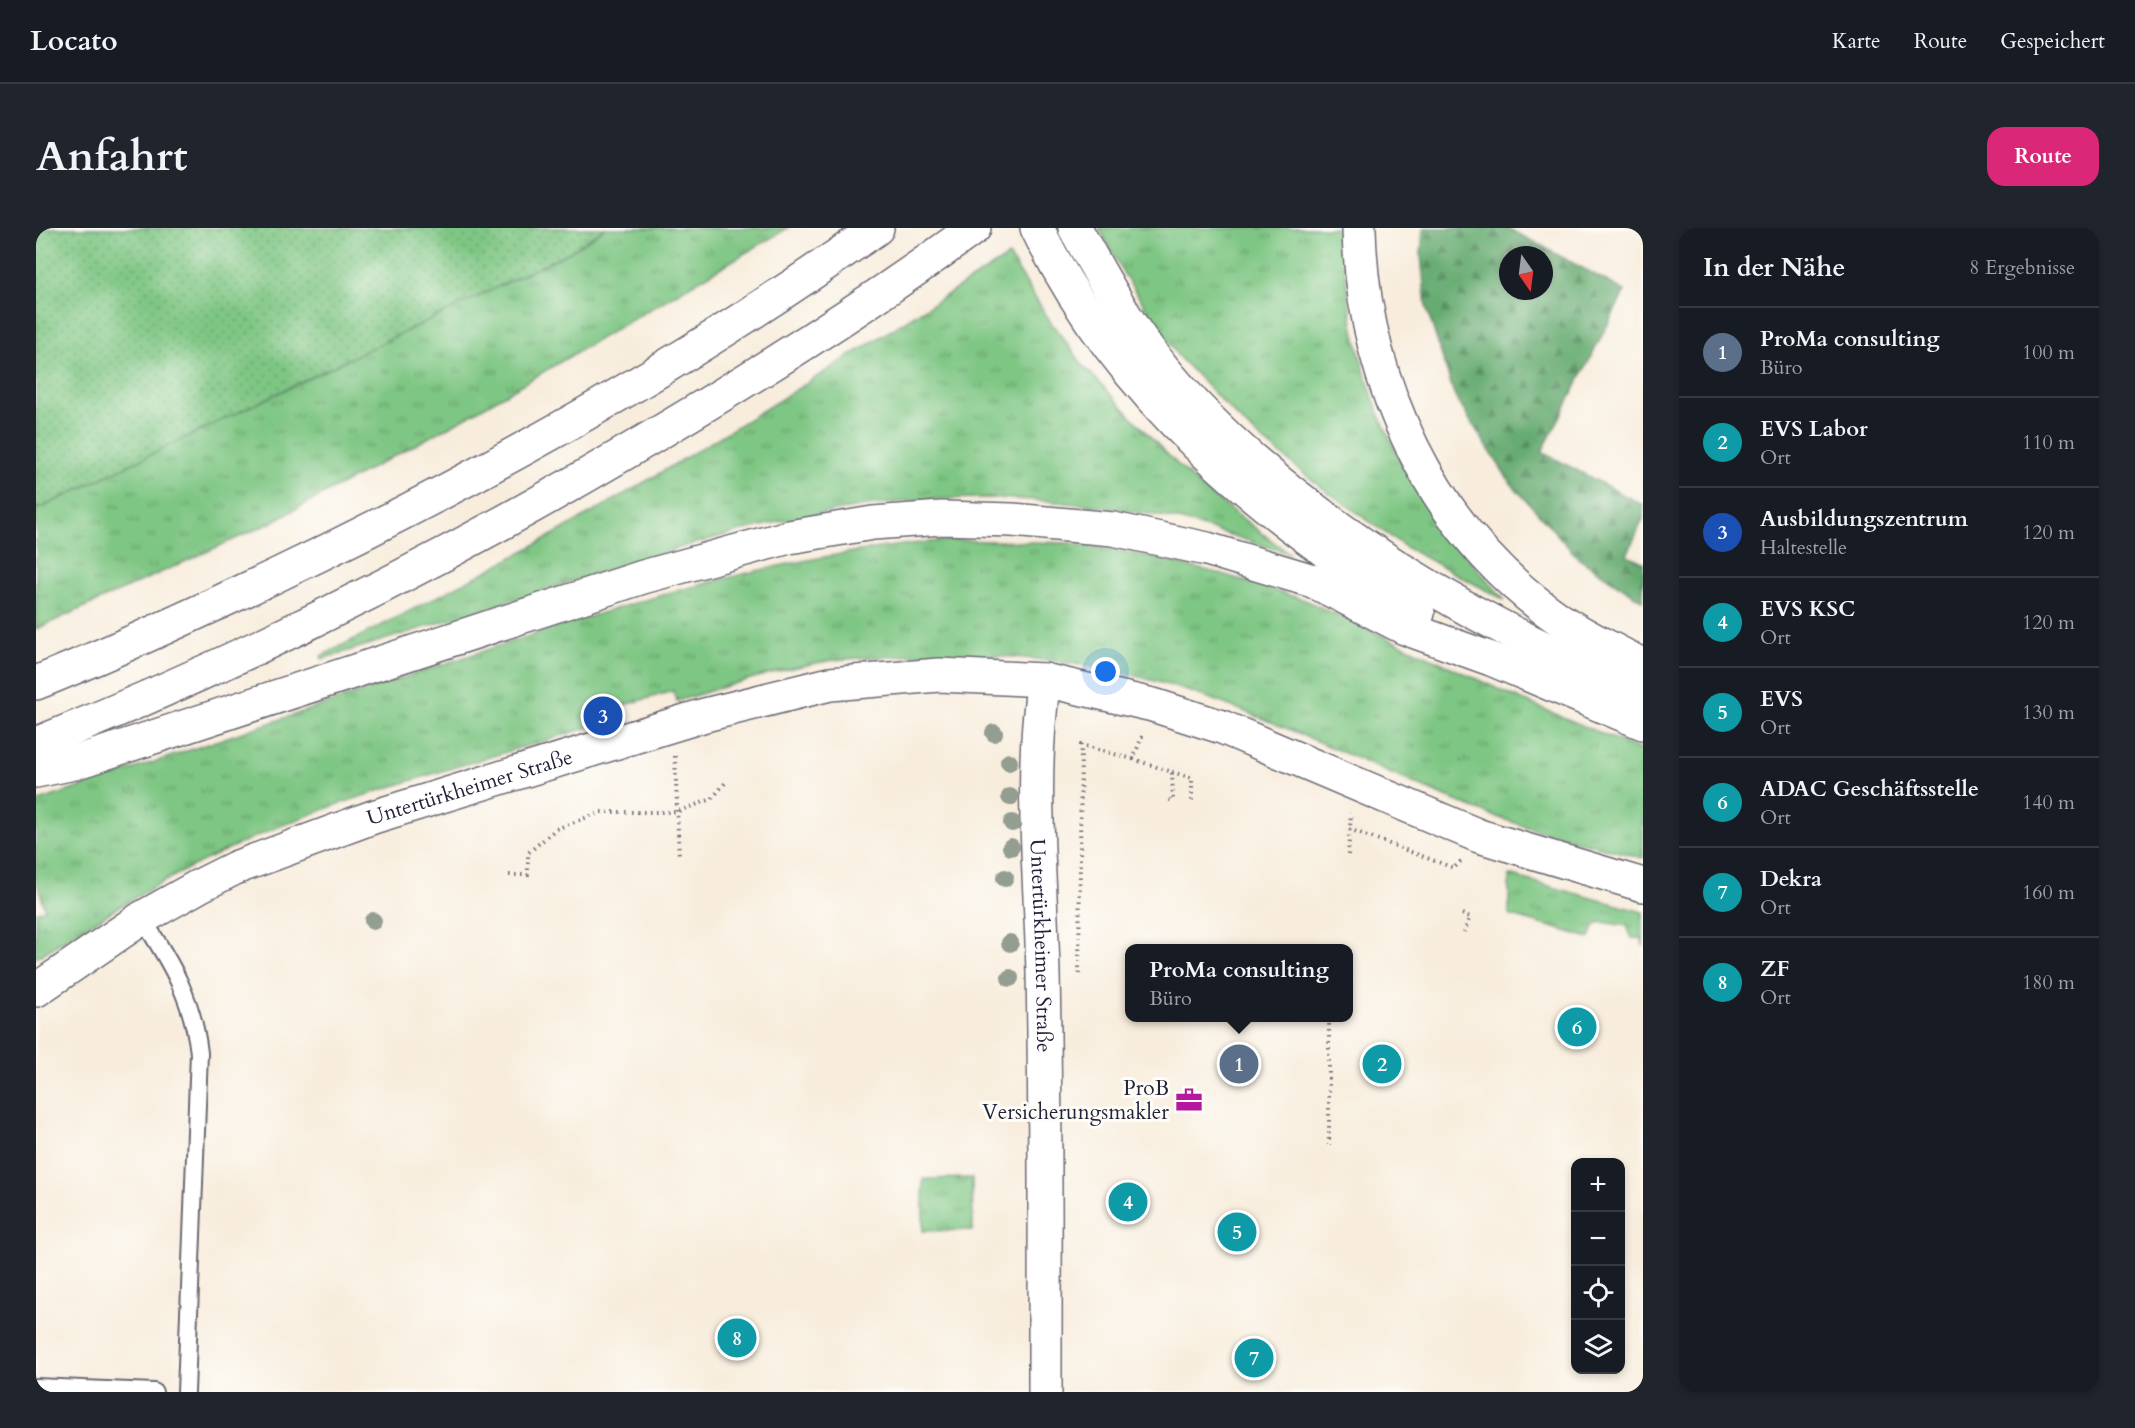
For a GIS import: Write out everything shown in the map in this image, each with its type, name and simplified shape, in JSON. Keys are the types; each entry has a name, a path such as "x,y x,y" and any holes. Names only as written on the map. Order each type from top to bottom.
{"main road":[{"path":"36,683 209,607 392,520 554,431 711,339 813,273 877,228"},
{"path":"36,744 238,658 368,596 481,536 747,382 974,228"},
{"path":"1036,228 1054,263 1110,349 1140,388 1188,439 1301,533 1382,591 1491,659"},
{"path":"1359,228 1366,311 1381,375 1405,432 1430,480 1464,530 1509,578 1559,619 1643,666"},
{"path":"1081,238 1137,334 1162,366 1244,451 1314,509 1472,613 1564,659 1643,690"},
{"path":"36,771 74,763 643,577 789,537 873,523 942,518 1012,520 1113,529 1207,549 1313,581 1405,628 1491,659 1643,723"},
{"name":"Untertürkheimer Straße","path":"36,990 141,918 235,868 384,813 705,715 830,684 939,675 1044,680 1120,696 1222,727 1479,836 1643,885"},
{"name":"Untertürkheimer Straße","path":"1044,680 1039,715 1037,770 1045,1098 1045,1392"}],"lane":[{"path":"141,918 175,971 190,1004 199,1053 186,1392"},
{"path":"36,1387 154,1392"}],"path":[{"path":"1133,759 1143,735"},
{"path":"1078,974 1081,745 1192,778 1192,804"},
{"path":"674,746 679,857"},
{"path":"1169,800 1173,800 1172,772"},
{"path":"509,875 528,875 528,853 556,829 601,812 676,812 712,799 725,783"},
{"path":"1348,855 1350,817"},
{"path":"1349,829 1454,868 1462,860"},
{"path":"1462,914 1470,917 1464,932"},
{"path":"1329,1022 1329,1144"}],"green space":[{"path":"36,228 605,228 570,252 36,510"},
{"path":"605,228 788,228 463,419 268,524 36,629 36,510 570,252"},
{"path":"1099,228 1344,228 1345,269 1358,349 1384,426 1422,497 1445,531 1505,600 1407,548 1325,490 1250,430 1178,356 1125,276"},
{"path":"1423,228 1508,228 1541,246 1499,246 1499,300 1553,300 1553,252 1625,291 1542,452 1643,505 1643,519 1627,555 1643,562 1643,601 1579,559 1510,482 1455,397 1426,306 1421,255"},
{"path":"1009,256 1050,321 1083,365 1164,451 1203,489 1290,554 1185,522 1113,508 1016,499 955,498 895,503 835,511 716,538 322,659 321,656 498,565 654,477"},
{"path":"952,540 1070,543 1131,553 1222,574 1305,600 1520,699 1643,751 1643,858 1557,836 1494,816 1248,713 1203,696 1110,670 1054,661 997,656 941,655 849,659 828,661 752,678 677,701 673,691 590,715 593,726 407,782 315,813 270,830 177,874 36,958 36,912 45,909 36,880 36,802 624,606 753,572 819,558 885,547"},
{"path":"1509,875 1643,912 1643,947 1642,938 1632,938 1627,926 1602,922 1595,925 1590,938 1509,915"},
{"path":"972,1178 973,1230 923,1231 923,1179"}],"place":[{"name":"Ausbildungszentrum","path":"603,716"},
{"name":"ADAC Geschäftsstelle","path":"1577,1027"},
{"name":"ProMa consulting","path":"1239,1064"},
{"name":"EVS Labor","path":"1382,1064"},
{"name":"ProB Versicherungsmakler","path":"1189,1100"},
{"name":"EVS KSC","path":"1128,1202"},
{"name":"EVS","path":"1237,1232"},
{"name":"ZF","path":"737,1338"},
{"name":"Dekra","path":"1254,1358"}]}
